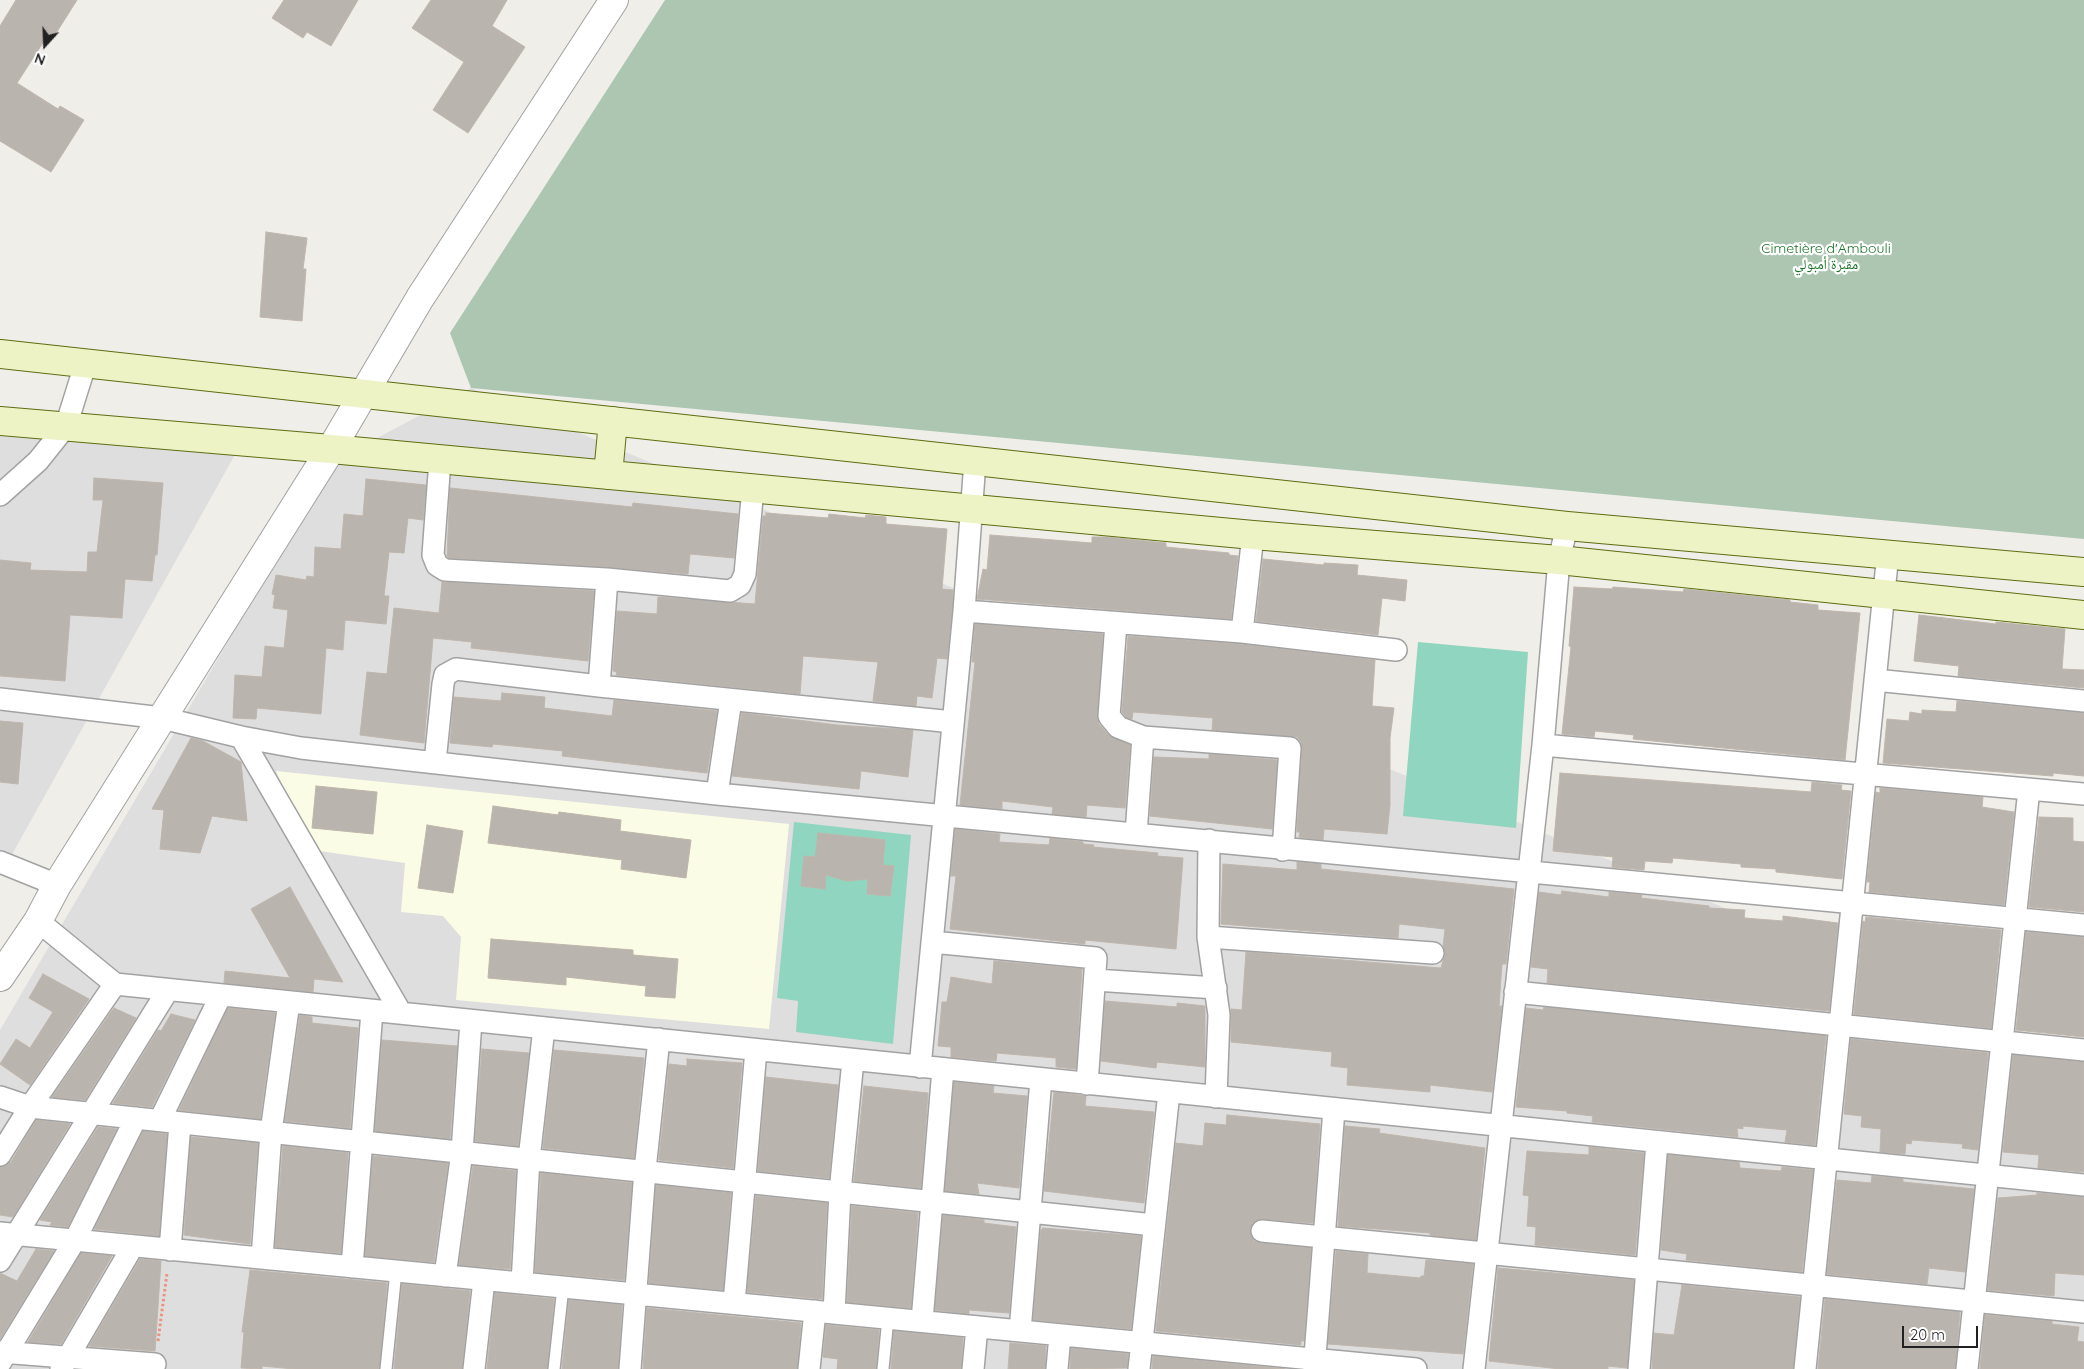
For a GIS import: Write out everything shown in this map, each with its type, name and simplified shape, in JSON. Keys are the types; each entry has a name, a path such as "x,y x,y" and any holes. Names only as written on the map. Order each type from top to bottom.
{"main road":[{"path":"0,354 1567,526 1888,553 2084,572"},
{"path":"0,421 331,449 1253,535 1559,560 2084,615"},
{"path":"608,475 613,421"}],"street":[{"path":"0,976 38,921 57,885 331,449 420,298 614,0"},
{"path":"0,495 38,460 66,426 86,362"},
{"path":"440,460 433,555 437,565 445,570 607,579 730,591 740,585 745,574 753,488"},
{"path":"920,1066 964,611 975,461"},
{"path":"1474,1369 1543,745 1559,560 1567,526"},
{"path":"1242,632 1253,535"},
{"path":"1805,1369 1888,553"},
{"path":"599,686 607,579"},
{"path":"964,611 1242,632 1396,650"},
{"path":"1116,622 1109,716 1118,727 1143,737 1290,748 1283,850"},
{"path":"435,762 445,675 456,669 599,686 953,722"},
{"path":"1875,680 2084,701"},
{"path":"0,699 162,718 241,737 301,748 717,794 1209,840 1283,850 2084,925"},
{"path":"717,794 731,700"},
{"path":"241,737 401,1013"},
{"path":"1136,834 1143,737"},
{"path":"1543,745 2084,794"},
{"path":"1966,1369 2029,789"},
{"path":"1209,840 1208,937 1219,1015 1216,1097"},
{"path":"0,862 57,885"},
{"path":"38,921 115,984 2084,1186"},
{"path":"1208,937 1433,953"},
{"path":"932,942 1096,958 1087,1084"},
{"path":"1095,980 1216,988"},
{"path":"0,1155 30,1106 115,984"},
{"path":"0,1261 9,1234 92,1113 168,990"},
{"path":"1515,992 2084,1050"},
{"path":"170,1250 170,1122 220,995"},
{"path":"262,1258 271,1132 289,1002"},
{"path":"352,1267 360,1142 372,1011"},
{"path":"446,1276 462,1152 471,1021"},
{"path":"522,1283 528,1160 544,1028"},
{"path":"630,1369 634,1293 659,1039"},
{"path":"734,1304 756,1050"},
{"path":"809,1369 825,1312 840,1192 853,1060"},
{"path":"922,1321 943,1069"},
{"path":"1020,1331 1028,1212 1041,1079"},
{"path":"1140,1369 1154,1225 1170,1092"},
{"path":"0,1098 30,1106 170,1122 528,1160 645,1170 1154,1225"},
{"path":"1314,1364 1334,1109"},
{"path":"136,1118 75,1240 2,1356 64,1364 155,1364"},
{"path":"1639,1369 1657,1142"},
{"path":"1262,1231 2084,1312"},
{"path":"9,1234 922,1321 1142,1343 1314,1364 1416,1369"},
{"path":"64,1364 133,1246"},
{"path":"474,1369 484,1280"},
{"path":"973,1369 977,1327"},
{"path":"1057,1369 1060,1335"}],"lane":[{"path":"386,1369 396,1271"},
{"path":"554,1369 563,1287"},
{"path":"883,1369 888,1318"}],"path":[{"path":"155,1364 170,1250"}],"shaded area":[{"path":"471,388 2084,1057 2084,1369 0,1369 0,1030 334,461"},
{"path":"0,427 237,451 0,876"},
{"path":"276,771 789,824 769,1029 456,1000 461,937 443,916 401,912 405,863 312,850"}],"green space":[{"name":"Cimetière d'Ambouli مقبرة أمبولي","path":"665,0 2084,0 2084,539 471,388 450,333"},
{"path":"1418,642 1528,652 1516,828 1403,816"},
{"path":"794,822 911,835 893,1044 796,1032 798,1001 777,998"}],"building":[{"path":"16,0 77,0 53,38 48,35 17,83 58,109 60,106 84,120 51,172 0,141 0,26"},
{"path":"284,0 358,0 331,46 307,32 303,38 272,18"},
{"path":"431,0 507,0 492,26 525,47 468,133 433,110 464,62 412,28"},
{"path":"266,232 307,238 303,269 306,269 302,321 260,317"},
{"path":"94,478 163,483 157,555 155,555 152,581 125,579 122,618 70,615 65,681 0,676 0,560 31,563 30,570 87,572 88,552 97,552 103,500 93,500"},
{"path":"366,479 426,485 423,520 408,518 404,553 389,552 384,596 389,596 386,624 345,620 343,650 326,648 321,714 257,708 256,719 233,718 235,675 262,677 265,646 284,648 288,610 273,608 275,595 272,594 276,575 306,580 307,576 314,577 315,547 341,549 344,514 363,516"},
{"path":"450,488 632,507 633,503 738,514 734,558 690,554 688,574 608,567 449,558 447,556"},
{"path":"766,513 828,518 829,514 865,518 866,515 886,517 886,524 947,529 942,589 953,590 952,610 947,659 937,658 932,698 917,696 916,706 873,701 878,662 803,656 800,694 616,675 617,672 613,671 617,611 657,614 658,597 755,604 763,516 766,516"},
{"path":"990,535 1092,543 1092,537 1107,537 1166,543 1166,547 1229,553 1229,555 1238,556 1231,619 977,599 983,569 987,570"},
{"path":"1263,559 1324,565 1324,563 1358,565 1357,575 1407,580 1405,601 1382,598 1378,635 1256,621"},
{"path":"442,582 594,591 588,661 471,648 472,642 433,638 424,743 360,735 367,672 387,674 394,608 439,613"},
{"path":"1574,587 1612,589 1613,587 1683,592 1684,589 1790,600 1790,602 1818,605 1818,610 1860,613 1845,760 1633,739 1634,735 1595,731 1594,737 1562,734 1571,647 1569,646"},
{"path":"1919,615 1996,624 1996,622 2065,629 2062,669 2084,670 2084,688 1958,676 1959,666 1914,661"},
{"path":"975,624 1103,634 1097,716 1099,724 1109,735 1130,745 1125,808 1087,805 1086,817 1052,814 1053,807 1002,801 1002,809 960,805 975,662 972,662"},
{"path":"1128,636 1241,644 1375,660 1372,706 1394,708 1390,738 1390,805 1387,834 1324,829 1323,840 1299,837 1300,832 1297,832 1302,749 1301,742 1297,737 1212,730 1213,718 1133,712 1132,719 1126,717 1122,712"},
{"path":"502,693 545,697 544,708 612,716 614,700 717,711 707,773 562,756 563,751 493,744 492,747 450,743 454,697 501,701"},
{"path":"1957,701 2084,713 2084,776 2053,773 2053,776 1883,763 1887,719 1909,721 1910,712 1922,714 1922,710 1956,712"},
{"path":"742,713 837,725 913,730 908,777 861,771 859,789 732,776"},
{"path":"0,721 23,723 18,784 0,782"},
{"path":"191,738 203,741 241,762 247,821 212,816 200,853 160,849 164,810 152,809"},
{"path":"1209,754 1277,760 1272,829 1150,816 1154,757 1209,759"},
{"path":"1560,773 1811,792 1812,782 1842,785 1841,790 1851,791 1842,879 1776,872 1776,869 1741,867 1741,864 1673,858 1672,863 1645,861 1644,870 1612,867 1613,857 1553,851"},
{"path":"316,786 377,792 373,834 312,828"},
{"path":"1880,788 1983,797 1982,807 2014,812 2004,905 1869,892 1870,882 1867,882 1876,792 1880,793"},
{"path":"493,806 558,815 559,812 621,820 620,831 691,840 686,878 621,869 622,860 488,843"},
{"path":"2039,817 2073,818 2073,841 2084,842 2084,912 2029,907"},
{"path":"427,825 463,831 453,893 418,888"},
{"path":"955,829 1000,834 999,842 1049,845 1050,838 1083,842 1083,844 1094,845 1093,847 1158,853 1157,856 1183,858 1176,949 1085,940 1085,944 950,929 956,876 951,876"},
{"path":"818,833 885,840 883,865 894,866 890,896 867,894 868,879 847,881 826,875 825,889 801,886 804,856 815,857"},
{"path":"1297,862 1321,864 1321,869 1514,889 1506,964 1502,964 1499,1006 1502,1006 1492,1092 1430,1085 1430,1092 1347,1085 1348,1068 1331,1066 1332,1052 1231,1042 1231,1009 1242,1010 1246,952 1441,968 1445,954 1443,947 1445,929 1399,924 1398,938 1221,924 1223,864 1297,870"},
{"path":"290,887 343,982 314,979 313,992 224,983 225,971 290,978 251,909"},
{"path":"1562,891 1609,897 1609,892 1642,895 1641,898 1709,906 1709,908 1745,910 1744,918 1783,921 1783,916 1838,923 1829,1011 1547,983 1548,969 1531,967 1539,892 1561,895"},
{"path":"1866,917 2001,930 1991,1028 1854,1014 1863,921 1865,922"},
{"path":"2026,932 2084,937 2084,1037 2016,1030"},
{"path":"491,939 633,950 633,955 678,959 675,998 645,996 646,986 566,977 566,985 488,978"},
{"path":"994,961 1082,969 1076,1069 1056,1067 1056,1058 997,1053 996,1061 951,1057 951,1047 938,1046 942,1002 947,1002 951,977 992,984"},
{"path":"43,974 89,999 30,1085 0,1064 16,1039 30,1048 53,1012 29,998"},
{"path":"1105,1001 1177,1007 1177,1003 1205,1006 1205,1067 1157,1062 1156,1068 1101,1061"},
{"path":"1544,1007 1826,1036 1815,1145 1785,1142 1787,1130 1743,1126 1743,1129 1737,1128 1738,1137 1592,1122 1593,1116 1567,1113 1567,1111 1516,1107 1526,1008 1543,1010"},
{"path":"114,1008 136,1018 85,1100 52,1097"},
{"path":"228,1008 275,1013 260,1119 179,1110"},
{"path":"171,1014 195,1020 152,1107 113,1103 158,1030 161,1031"},
{"path":"300,1015 312,1017 312,1023 358,1028 350,1128 285,1121"},
{"path":"1851,1039 1988,1053 1978,1150 1962,1148 1963,1144 1912,1140 1911,1144 1906,1143 1905,1154 1880,1152 1881,1129 1861,1127 1862,1116 1844,1114"},
{"path":"382,1040 457,1046 450,1139 375,1131"},
{"path":"482,1049 529,1053 518,1146 475,1141"},
{"path":"554,1050 644,1058 634,1158 543,1148"},
{"path":"2013,1055 2084,1062 2084,1172 2038,1168 2039,1155 2003,1152"},
{"path":"687,1059 742,1063 733,1168 659,1160 669,1064 687,1066"},
{"path":"766,1077 838,1085 829,1178 758,1171"},
{"path":"954,1082 994,1086 993,1093 1027,1096 1019,1188 977,1183 979,1194 945,1191"},
{"path":"864,1086 928,1093 921,1188 854,1181"},
{"path":"1054,1092 1086,1096 1085,1106 1154,1112 1144,1203 1044,1191"},
{"path":"1227,1115 1320,1124 1313,1223 1263,1219 1252,1223 1250,1230 1254,1241 1260,1243 1311,1248 1304,1341 1301,1341 1301,1345 1156,1331 1176,1143 1203,1146 1205,1123 1226,1125"},
{"path":"36,1120 70,1124 13,1217 0,1215 0,1167 11,1162"},
{"path":"1345,1126 1380,1129 1379,1133 1485,1148 1476,1240 1430,1235 1430,1233 1338,1226"},
{"path":"98,1127 117,1129 68,1227 50,1225 52,1222 40,1220"},
{"path":"143,1131 167,1134 159,1236 94,1229"},
{"path":"191,1137 258,1143 250,1244 184,1235"},
{"path":"283,1146 348,1153 341,1253 275,1247"},
{"path":"1589,1147 1644,1153 1635,1255 1535,1245 1536,1227 1527,1226 1529,1196 1523,1195 1527,1151 1589,1155"},
{"path":"1668,1155 1739,1162 1740,1168 1781,1171 1782,1167 1813,1170 1802,1272 1686,1260 1687,1254 1661,1250"},
{"path":"373,1156 448,1163 434,1262 365,1256"},
{"path":"473,1166 516,1171 510,1269 459,1265"},
{"path":"541,1173 632,1183 624,1280 535,1272"},
{"path":"1872,1176 1903,1179 1903,1182 1974,1189 1965,1272 1929,1268 1927,1284 1827,1274 1837,1180 1871,1183"},
{"path":"656,1185 731,1193 723,1290 649,1283"},
{"path":"2037,1193 2084,1197 2084,1275 2055,1273 2054,1296 1988,1290 1998,1198 2037,1195"},
{"path":"756,1196 827,1203 822,1299 747,1292"},
{"path":"852,1206 918,1213 911,1308 847,1302"},
{"path":"943,1215 984,1220 984,1223 1016,1227 1009,1313 969,1310 969,1314 935,1310"},
{"path":"1043,1228 1141,1236 1131,1329 1033,1320 1041,1230"},
{"path":"36,1249 54,1251 0,1339 0,1273 17,1281"},
{"path":"1336,1251 1368,1254 1367,1273 1420,1278 1424,1276 1426,1260 1473,1264 1463,1354 1328,1344"},
{"path":"81,1253 112,1256 61,1344 28,1342"},
{"path":"140,1259 161,1261 155,1351 89,1346"},
{"path":"1498,1268 1634,1280 1627,1368 1608,1366 1608,1369 1560,1369 1489,1361"},
{"path":"250,1270 387,1283 379,1369 294,1369 262,1366 262,1369 241,1368 244,1332 242,1332"},
{"path":"402,1284 470,1291 462,1369 394,1369"},
{"path":"1682,1285 1800,1297 1793,1369 1652,1369 1654,1333 1674,1335"},
{"path":"495,1293 554,1299 547,1369 487,1369"},
{"path":"1825,1299 1960,1312 1955,1369 1818,1369"},
{"path":"569,1300 622,1305 618,1369 562,1369"},
{"path":"647,1308 801,1323 797,1369 643,1369"},
{"path":"1985,1315 2052,1321 2052,1324 2079,1327 2077,1341 2084,1342 2084,1369 1980,1369"},
{"path":"826,1325 879,1330 876,1369 837,1369 838,1359 823,1357"},
{"path":"894,1331 963,1338 961,1369 891,1369"},
{"path":"1010,1343 1046,1346 1045,1369 1008,1369"},
{"path":"1071,1348 1128,1354 1127,1368 1070,1369"},
{"path":"1153,1356 1285,1369 1152,1369"}]}
